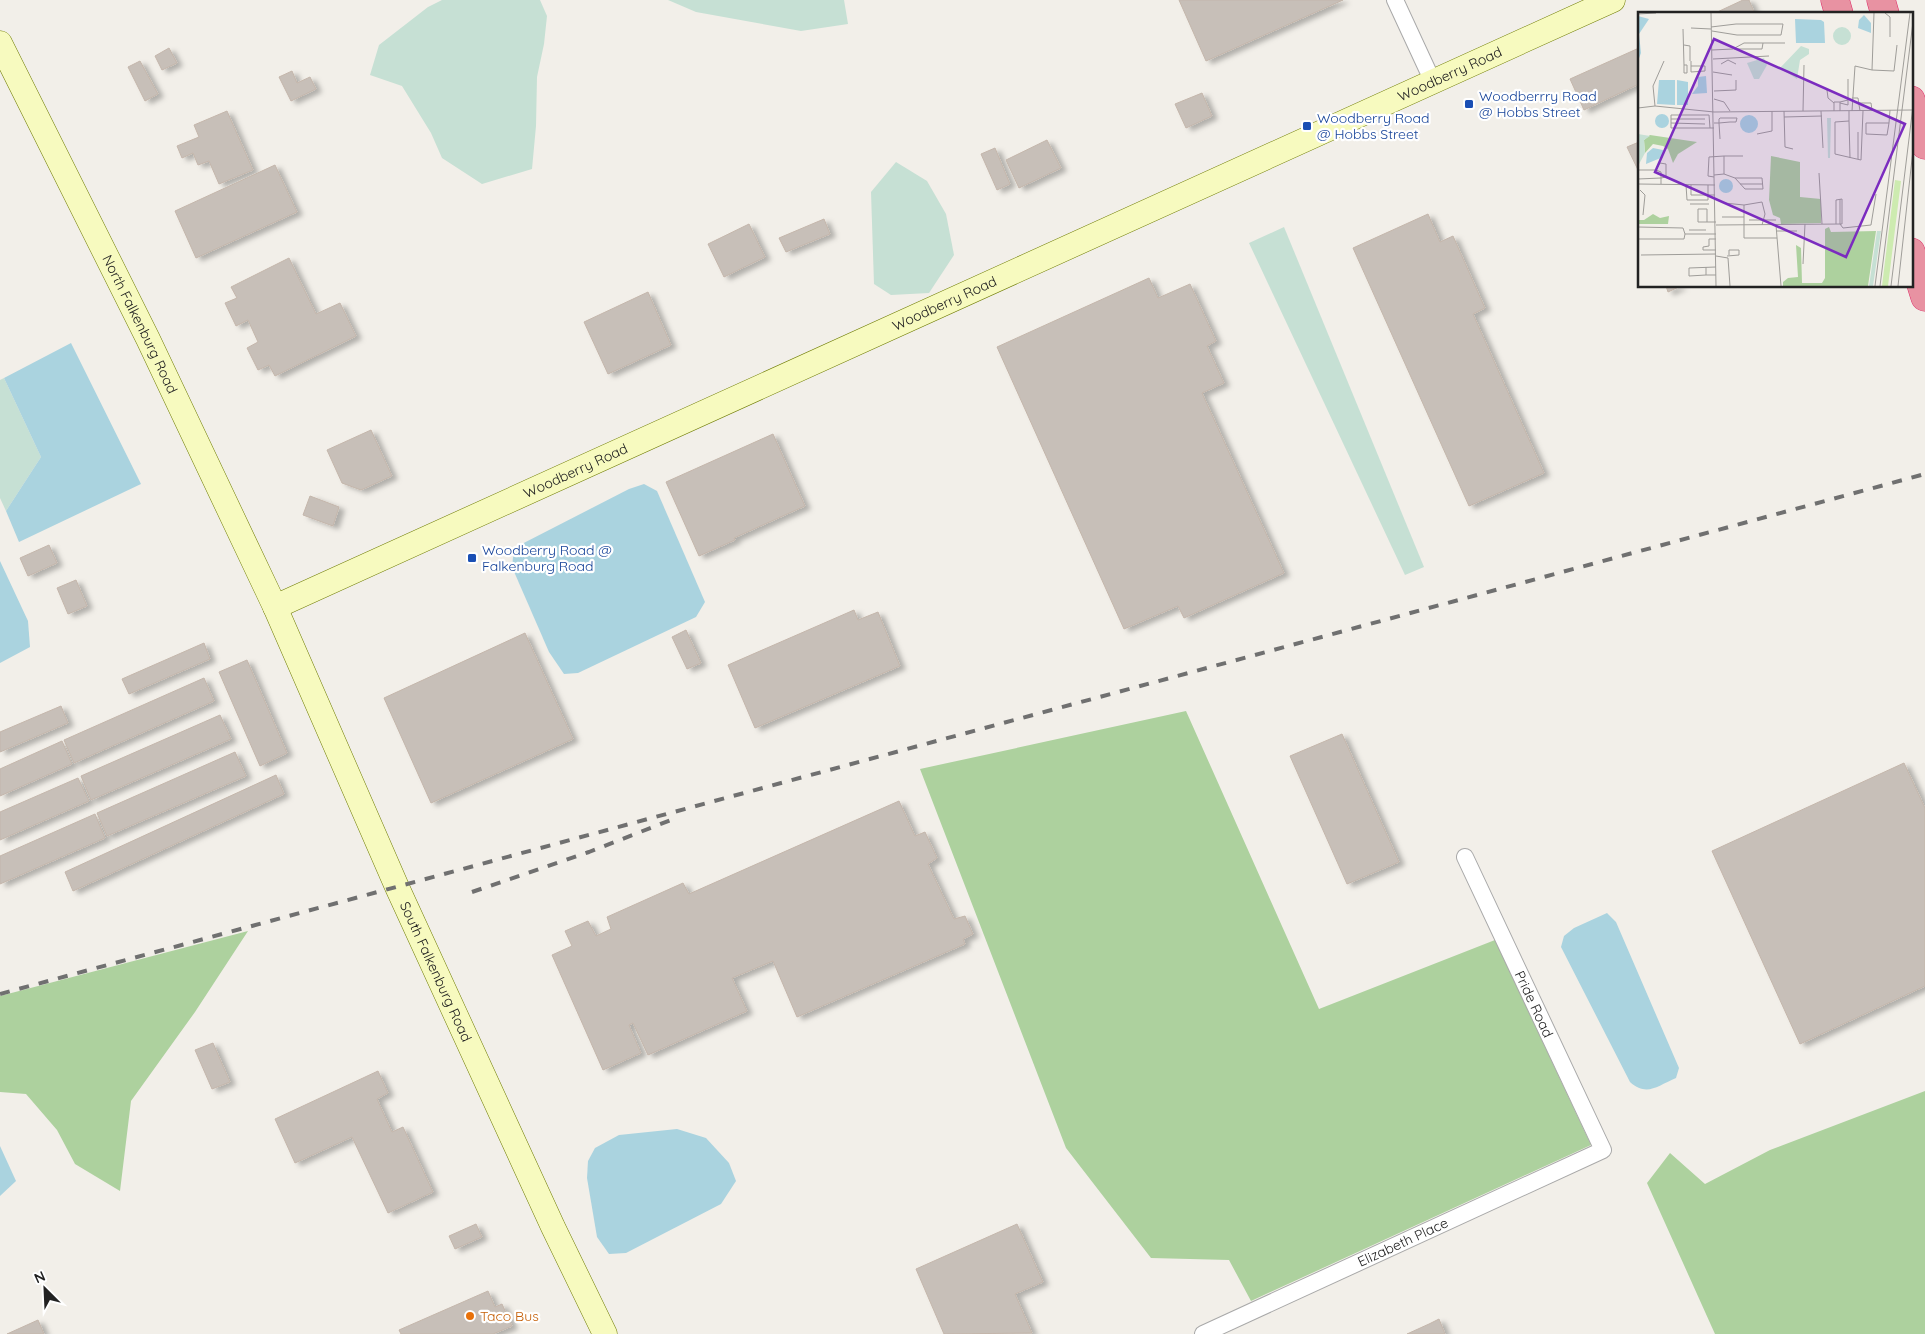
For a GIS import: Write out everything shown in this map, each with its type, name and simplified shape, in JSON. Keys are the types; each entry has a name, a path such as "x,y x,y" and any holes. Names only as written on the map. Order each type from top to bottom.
{"highway":[{"path":"1912,103 1925,145"},
{"path":"1912,255 1925,297"}],"street":[{"path":"1395,0 1433,82"},
{"name":"Woodberry Road","path":"275,607 1613,0"},
{"name":"North Falkenburg Road","path":"0,43 148,339 275,607"},
{"name":"South Falkenburg Road","path":"275,607 397,887 553,1227 605,1334"},
{"name":"Pride Road","path":"1465,857 1603,1150"},
{"name":"Elizabeth Place","path":"1203,1334 1603,1150"}],"green space":[{"path":"442,0 540,0 547,16 544,44 537,77 536,126 532,169 482,184 442,158 431,133 402,86 370,75 379,45 428,7"},
{"path":"668,0 844,0 848,24 801,31 696,12"},
{"path":"896,162 927,181 946,214 954,255 929,293 891,295 874,284 871,192"},
{"path":"1284,227 1424,567 1405,575 1249,243"},
{"path":"4,378 41,457 6,511 0,498 0,380"},
{"path":"1186,711 1319,1009 1495,940 1591,1145 1251,1301 1229,1260 1151,1258 1066,1148 920,769"},
{"path":"248,931 195,1012 131,1101 120,1191 75,1164 57,1130 26,1094 0,1092 0,996"},
{"path":"1925,1091 1925,1334 1715,1334 1647,1183 1670,1153 1705,1184 1770,1150"}],"water":[{"path":"71,343 141,484 19,542 6,511 41,457 4,378"},
{"path":"644,484 657,491 705,602 696,617 578,673 564,674 549,652 512,567 514,548 629,489"},
{"path":"0,561 28,621 30,647 0,663"},
{"path":"1607,913 1616,922 1679,1068 1676,1078 1652,1089 1642,1089 1630,1082 1561,947 1564,936 1574,928"},
{"path":"677,1129 706,1138 729,1163 736,1181 721,1204 626,1253 609,1254 597,1237 587,1178 588,1161 595,1148 619,1135"},
{"path":"0,1146 16,1181 0,1196"}],"building":[{"path":"1179,0 1343,0 1206,61"},
{"path":"1743,0 1749,0 1754,12 1717,12"},
{"path":"169,48 177,63 162,70 155,56"},
{"path":"1638,48 1638,84 1584,110 1570,79"},
{"path":"140,61 158,94 145,101 128,67"},
{"path":"292,71 297,83 310,77 316,89 291,101 279,77"},
{"path":"1202,93 1212,116 1186,128 1175,104"},
{"path":"227,111 253,170 219,184 209,161 198,165 193,153 182,158 177,146 199,137 194,125"},
{"path":"1047,140 1061,168 1019,188 1006,160"},
{"path":"1638,142 1638,170 1627,147"},
{"path":"995,148 1010,184 997,190 981,154"},
{"path":"275,165 297,212 196,258 175,211"},
{"path":"1428,214 1440,242 1453,236 1485,308 1473,314 1544,473 1469,506 1353,248"},
{"path":"824,219 830,234 786,252 779,238"},
{"path":"749,224 765,257 724,277 708,244"},
{"path":"289,258 316,314 340,303 356,336 275,376 269,365 258,370 247,348 258,342 248,320 236,326 225,303 237,298 231,287"},
{"path":"1149,278 1158,298 1190,284 1216,341 1207,346 1224,383 1202,393 1284,573 1184,618 1178,606 1124,629 997,347"},
{"path":"1667,288 1677,288 1668,292"},
{"path":"648,292 671,345 608,374 584,322"},
{"path":"371,430 392,476 361,490 342,483 327,450"},
{"path":"773,434 805,506 699,556 666,482"},
{"path":"310,496 339,507 333,526 303,515"},
{"path":"49,545 57,563 28,576 20,558"},
{"path":"76,580 87,606 68,614 57,588"},
{"path":"854,610 858,620 878,612 900,666 755,728 728,665"},
{"path":"686,630 701,663 687,669 672,637"},
{"path":"525,633 573,739 431,803 384,698"},
{"path":"204,643 210,659 129,694 122,679"},
{"path":"247,660 287,753 260,766 219,672"},
{"path":"204,678 214,701 74,763 64,740"},
{"path":"61,706 68,723 0,752 0,732"},
{"path":"220,715 231,739 91,800 81,776"},
{"path":"1342,734 1399,862 1347,884 1290,756"},
{"path":"62,741 72,764 0,796 0,769"},
{"path":"235,752 246,776 107,836 97,813"},
{"path":"1904,763 1925,808 1925,986 1800,1044 1712,851"},
{"path":"276,775 284,794 73,891 65,872"},
{"path":"78,778 89,801 0,840 0,812"},
{"path":"899,801 915,836 925,832 937,858 928,864 954,919 965,916 973,934 963,939 965,944 797,1017 773,961 732,978 747,1011 648,1055 633,1023 629,1025 641,1053 603,1070 552,955 572,946 565,931 588,921 596,936 611,929 607,917 683,883 689,894"},
{"path":"95,814 105,838 0,884 0,856"},
{"path":"213,1043 230,1082 212,1089 195,1050"},
{"path":"378,1071 388,1093 377,1099 392,1132 403,1127 433,1192 388,1213 352,1137 295,1163 275,1119"},
{"path":"476,1224 482,1237 455,1249 449,1236"},
{"path":"1017,1224 1043,1282 1015,1294 1032,1333 944,1334 916,1269"},
{"name":"Taco Bus","path":"488,1291 495,1307 502,1304 512,1326 493,1334 401,1334 399,1330"},
{"path":"1439,1319 1445,1334 1407,1334 1429,1324"},
{"path":"38,1320 44,1334 7,1334"}],"railway":[{"path":"0,994 1925,474"},
{"path":"472,892 589,852 676,818"}],"place":[{"name":"Woodberrry Road @ Hobbs Street","path":"1469,104"},
{"name":"Woodberry Road @ Hobbs Street","path":"1307,126"},
{"name":"Woodberry Road @ Falkenburg Road","path":"472,558"},
{"name":"Taco Bus","path":"470,1316"}]}
